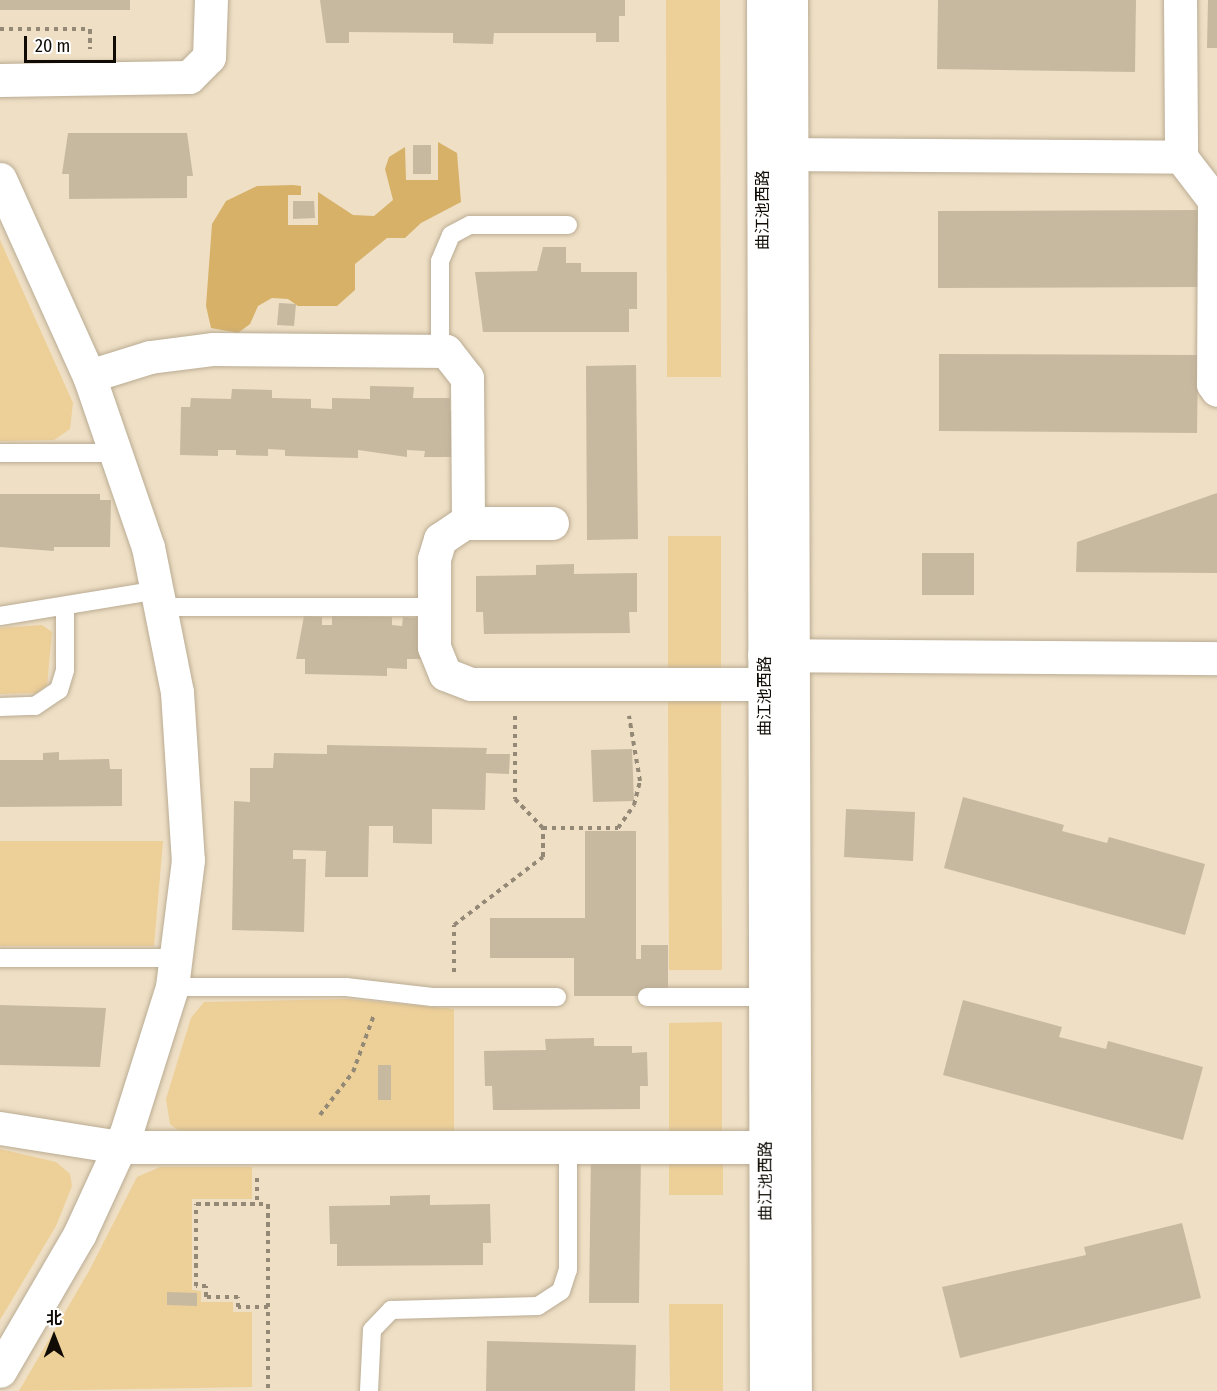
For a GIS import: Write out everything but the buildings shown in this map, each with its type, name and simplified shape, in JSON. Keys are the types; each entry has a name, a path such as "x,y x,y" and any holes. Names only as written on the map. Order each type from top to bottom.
{"street":[{"path":"0,80 189,77 208,57 212,0"},
{"name":"曲江池西路","path":"763,0 774,665 795,1391"},
{"name":"曲江池西路","path":"766,1391 765,997 792,154 791,0"},
{"path":"1180,0 1180,157 1214,200 1213,384 1217,390"},
{"path":"792,154 1180,157"},
{"path":"0,179 89,376 120,453 160,598 177,692 187,804 175,973 120,1147 79,1235 0,1371"},
{"path":"89,376 150,357 213,349 440,350 457,359 468,378 468,522"},
{"path":"552,522 468,522 450,529 437,545 434,647 445,674 471,684 618,684 774,665 1217,658"},
{"path":"0,1128 120,1147 766,1147"}],"lane":[{"path":"440,350 440,261 451,235 470,225 568,225"},
{"path":"0,453 120,453"},
{"path":"0,616 160,598 434,607"},
{"path":"0,706 35,706 58,690 65,670 65,608"},
{"path":"0,958 454,997 557,997"},
{"path":"647,997 765,997"},
{"path":"369,1391 372,1330 391,1310 538,1306 561,1291 568,1270 568,1147"}],"path":[{"path":"0,29 90,29 90,80"},
{"path":"454,997 454,925 543,856 543,828 515,799 515,684"},
{"path":"543,828 618,828 634,805 640,766 618,684"},
{"path":"315,1118 353,1072 378,991"},
{"path":"257,1147 257,1204"},
{"path":"268,1307 238,1307 238,1297 206,1297 206,1286 196,1286 196,1204 268,1204 268,1307 268,1391"}],"shaded area":[{"path":"666,0 720,0 721,377 667,377"},
{"path":"438,142 457,153 461,202 421,223 405,238 387,238 355,264 355,290 337,306 298,306 288,299 272,298 258,306 250,324 238,333 211,328 206,306 212,224 226,201 257,186 293,185 301,186 301,195 288,195 288,225 318,225 318,192 353,215 374,216 393,200 385,169 389,157 405,147 406,180 438,180"},
{"path":"0,240 73,403 70,429 54,440 0,441"},
{"path":"668,536 721,536 721,675 668,675"},
{"path":"42,625 52,632 47,685 37,693 0,694 0,628"},
{"path":"668,699 721,699 722,970 669,970"},
{"path":"0,841 163,841 154,946 0,946"},
{"path":"348,999 454,1009 454,1135 180,1132 170,1124 166,1099 191,1018 204,1002"},
{"path":"722,1022 722,1139 669,1139 669,1023"},
{"path":"0,1149 56,1162 70,1174 72,1186 56,1226 0,1320"},
{"path":"669,1163 723,1163 723,1195 669,1195"},
{"path":"160,1167 252,1167 252,1199 192,1199 192,1290 201,1291 201,1302 233,1302 233,1312 252,1312 252,1387 19,1391 89,1271 137,1177"},
{"path":"669,1304 723,1304 723,1391 670,1391"}]}
